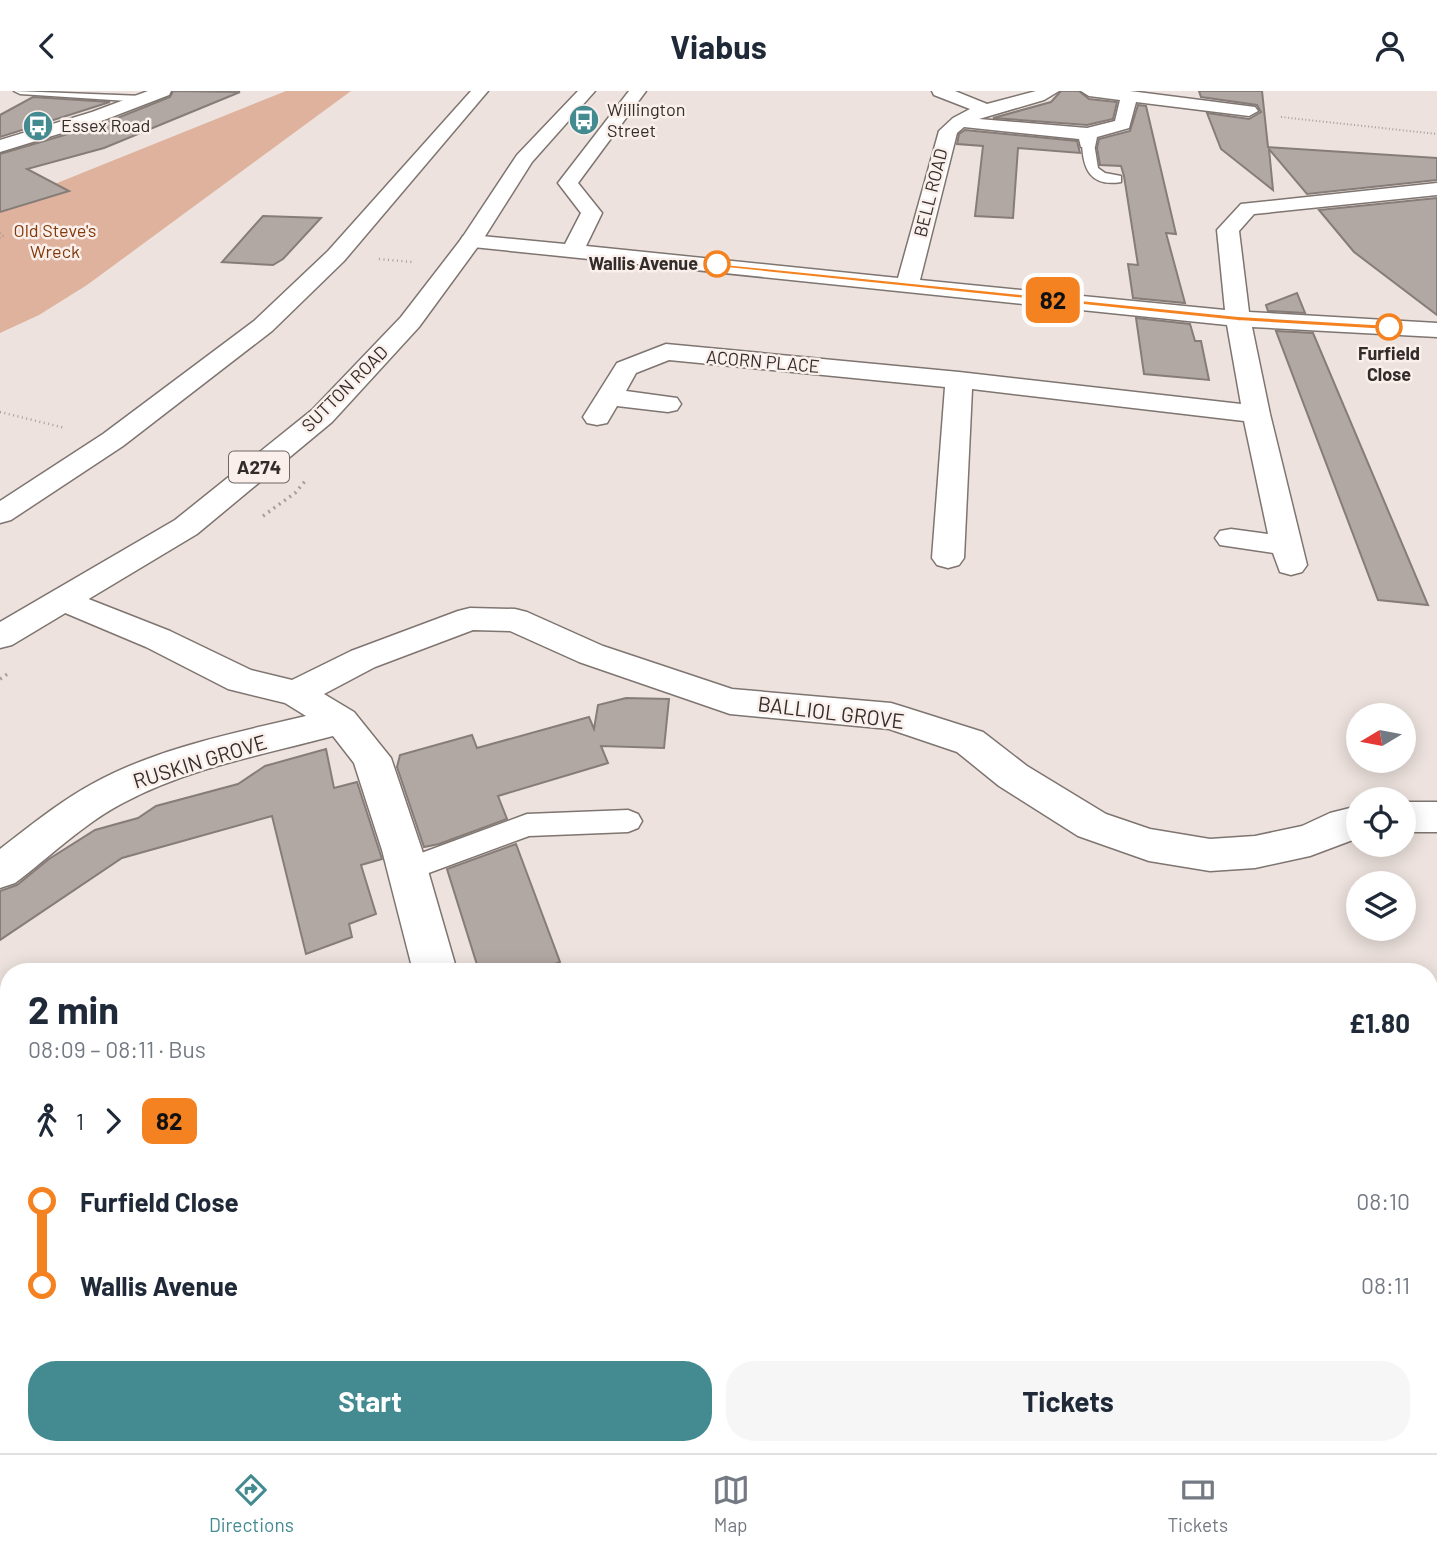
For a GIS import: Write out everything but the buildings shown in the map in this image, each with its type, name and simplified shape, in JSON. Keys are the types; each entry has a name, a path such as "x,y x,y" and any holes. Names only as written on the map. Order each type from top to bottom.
{"street":[{"path":"0,146 98,116 163,91"},
{"path":"0,514 113,440 263,326 336,256 481,91"},
{"name":"SUTTON ROAD","path":"0,637 186,527 322,416 410,322 471,241 524,159 587,91"},
{"path":"573,250 592,213 568,183 638,91"},
{"path":"940,91 987,110"},
{"name":"BELL ROAD","path":"908,283 948,131 957,122 987,110 1051,91"},
{"path":"1089,91 1249,111"},
{"path":"957,122 1088,139 1123,124 1129,97"},
{"path":"1231,538 1289,556 1256,414 1238,319 1228,230 1248,208 1437,189"},
{"path":"471,241 908,283 1238,319 1437,330"},
{"name":"ACORN PLACE","path":"668,404 603,407 626,369 666,352 959,380 1256,414"},
{"path":"948,558 959,380"},
{"path":"63,600 158,639 241,680 296,693 341,721 372,758 433,963"},
{"name":"BALLIOL GROVE","path":"296,693 363,659 470,619 515,620 591,654 730,701 891,716 970,742 1013,776 1092,825 1149,845 1210,855 1255,852 1310,840 1346,824"},
{"name":"RUSKIN GROVE","path":"0,871 80,810 137,779 181,764 341,721"},
{"path":"1416,817 1437,817"}],"lane":[{"path":"20,91 143,99"},
{"path":"1088,139 1090,169 1096,175 1116,179"},
{"path":"407,870 527,825 628,821"}],"path":[{"path":"1249,111 1437,134"},
{"path":"0,233 3,236 0,239"},
{"path":"336,256 420,263 449,272"},
{"path":"0,412 113,440"}],"green space":[{"name":"Old Steve's Wreck","path":"286,91 351,91 87,285 39,315 0,333 0,206"}],"bus line":[{"name":"82","path":"717,264 1238,319 1389,327"}],"place":[{"name":"Willington Street","path":"584,120"},
{"name":"Essex Road","path":"38,126"},
{"name":"Wallis Avenue","path":"717,264"},
{"name":"Furfield Close","path":"1389,327"}]}
